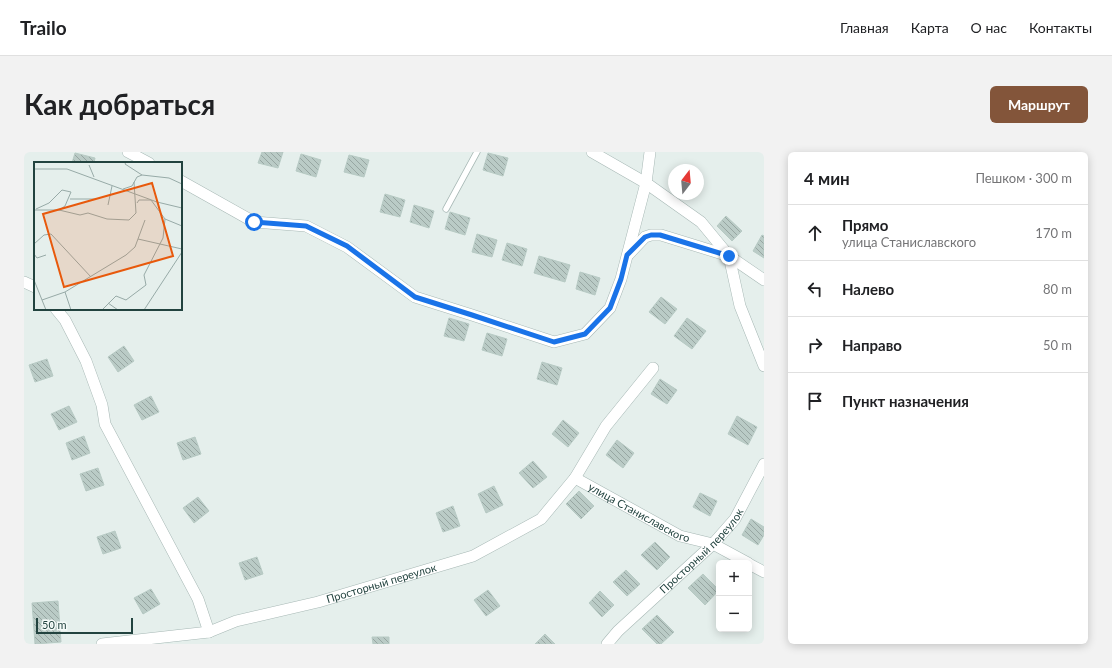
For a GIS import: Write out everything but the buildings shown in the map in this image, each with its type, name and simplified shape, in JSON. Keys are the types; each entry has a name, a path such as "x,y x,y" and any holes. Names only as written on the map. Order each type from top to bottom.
{"street":[{"path":"592,152 646,184 701,222 729,256 764,280"},
{"path":"182,182 254,222 306,226 347,246 415,297 554,342 585,334 610,308 621,279 646,184 650,152"},
{"path":"134,153 148,162"},
{"path":"627,255 645,237 660,235 729,256"},
{"path":"729,256 740,306 764,366"},
{"path":"24,282 34,287"},
{"path":"57,310 65,320 86,361 102,405 105,424 198,599 209,632"},
{"name":"Просторный переулок","path":"102,644 209,632 236,621 318,602 473,556 541,519 575,478 606,426 653,368"},
{"name":"Просторный переулок","path":"607,644 618,631 713,544 736,518 764,464"},
{"name":"улица Станиславского","path":"575,478 680,536 713,544 742,560"},
{"name":"улица Станиславского","path":"752,565 764,572"}],"lane":[{"path":"446,209 477,152"}],"route":[{"path":"254,222 306,226 347,246 415,297 554,342 585,334 610,308 621,279 627,255 645,237 660,235 729,256"}]}
